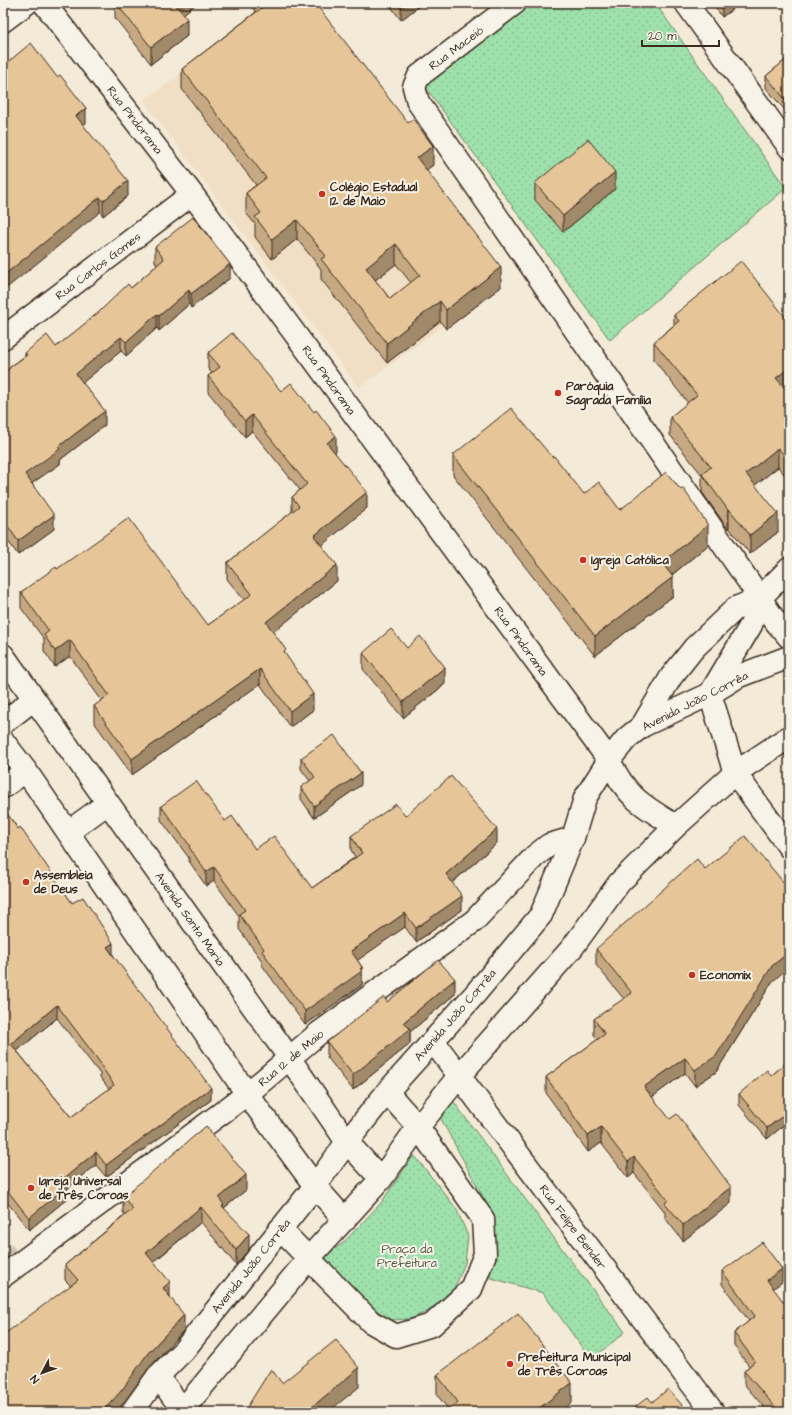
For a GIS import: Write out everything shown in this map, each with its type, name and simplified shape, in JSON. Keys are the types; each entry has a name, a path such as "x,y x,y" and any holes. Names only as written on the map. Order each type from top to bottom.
{"street":[{"path":"3,21 28,3"},
{"name":"Rua Pindorama","path":"44,3 192,194 609,760 618,779 628,793 641,805 676,826"},
{"name":"Rua Maceió","path":"515,3 419,76 414,87 418,102 760,598"},
{"path":"686,3 789,147"},
{"name":"Rua Carlos Gomes","path":"3,338 192,194"},
{"path":"642,726 672,677 694,648 736,608 760,598 789,569"},
{"path":"760,598 776,622 789,637"},
{"path":"760,598 751,625 710,694 735,773 789,847"},
{"name":"Avenida Santa Maria","path":"3,655 290,1059 347,1142 381,1179"},
{"name":"Avenida João Corrêa","path":"132,1412 158,1376 184,1350 315,1186 347,1142 387,1092 542,916 573,838 585,798 609,760 627,738 642,726 710,694 739,676 789,657"},
{"path":"3,723 34,699"},
{"path":"158,1376 182,1411 309,1258 381,1179 418,1126 459,1076 572,948 619,883 676,826 735,773 789,737"},
{"path":"3,741 68,832 247,1094 315,1186 345,1220"},
{"path":"3,787 26,772"},
{"path":"68,832 108,803"},
{"name":"Rua 12 de Maio","path":"3,1276 247,1094 319,1034 474,921 535,856 548,845 573,838"},
{"name":"Rua Felipe Bender","path":"433,1041 713,1412"},
{"path":"280,1229 371,1322 396,1336 432,1325 471,1289 485,1254 483,1219 418,1126 387,1092"}],"shaded area":[{"name":"Colégio Estadual 12 de Maio","path":"275,3 494,288 359,388 144,101"}],"green space":[{"path":"532,3 655,3 786,188 610,340 424,85"},
{"path":"451,1098 625,1332 591,1360 543,1293 488,1277 489,1208 435,1108"},
{"name":"Praça da Prefeitura","path":"414,1155 456,1208 468,1236 465,1263 454,1289 431,1310 410,1319 390,1320 352,1292 324,1257 343,1243 381,1203"}],"building":[{"path":"116,3 176,3 175,4 187,19 151,47"},
{"name":"Colégio Estadual 12 de Maio","path":"266,3 315,3 408,123 413,119 433,146 417,158 501,267 446,310 440,301 387,343 321,259 326,256 297,220 272,239 255,217 261,213 246,193 266,178 182,69 267,4","holes":["396,244 420,275 390,299 366,268"]},
{"path":"397,3 408,3 401,8"},
{"path":"31,43 57,77 60,75 86,108 76,116 128,181 103,201 100,197 3,276 3,66"},
{"path":"789,57 789,104 766,76"},
{"path":"588,139 615,172 563,216 535,183"},
{"path":"193,217 230,264 191,294 189,290 159,316 157,314 126,342 121,337 76,374 105,411 58,447 60,449 25,474 54,515 18,541 3,519 3,373 27,355 25,353 47,335 56,347 99,312 128,284 131,288 164,259 155,247"},
{"path":"741,261 786,318 789,316 789,368 776,378 789,393 789,461 778,448 746,474 778,513 750,535 729,509 728,510 702,474 711,467 670,417 697,395 654,342 679,321 674,315"},
{"path":"232,333 281,391 291,383 314,412 316,410 336,436 327,443 367,492 314,536 337,565 266,622 286,650 284,652 313,694 290,711 260,669 132,759 94,706 109,695 70,640 55,651 44,635 49,631 21,592 56,567 57,569 129,518 208,625 252,594 227,563 299,506 292,497 307,484 252,415 245,421 208,376 220,367 208,353"},
{"path":"511,408 552,457 554,456 584,494 599,482 620,510 666,472 681,490 683,488 708,525 662,563 673,577 595,636 453,455"},
{"path":"391,629 407,648 420,636 445,667 403,702 363,653"},
{"path":"334,735 361,773 314,806 301,787 315,777 301,758"},
{"path":"451,776 497,829 446,874 462,896 416,928 405,913 351,951 362,967 360,969 362,971 305,1011 262,951 264,949 239,914 245,910 214,867 206,872 189,847 190,846 161,806 196,781 225,821 232,816 255,849 274,836 312,888 362,853 351,836 396,804 405,816"},
{"path":"3,808 18,829 20,827 72,903 83,897 113,943 107,947 211,1088 106,1165 96,1152 62,1180 67,1186 29,1218 3,1185 3,991 6,989 3,985","holes":["57,1005 101,1064 114,1085 71,1117 11,1044"]},
{"path":"745,836 789,889 789,952 772,966 716,1056 695,1070 685,1058 644,1087 670,1119 677,1114 731,1187 683,1225 665,1203 668,1200 634,1157 628,1162 601,1127 588,1136 546,1077 605,1034 594,1019 632,993 596,949 697,859 705,869"},
{"path":"438,960 455,979 404,1022 410,1029 353,1075 327,1042 384,997 387,1002"},
{"path":"789,1060 789,1111 767,1128 739,1094 767,1070 771,1076"},
{"path":"206,1126 246,1175 219,1198 224,1205 222,1206 249,1234 236,1250 201,1207 146,1253 170,1282 163,1288 184,1315 148,1353 122,1390 102,1412 3,1412 3,1335 78,1280 65,1265 133,1209 123,1197"},
{"path":"762,1242 782,1269 767,1280 789,1309 789,1412 771,1412 776,1408 744,1371 755,1361 734,1333 755,1316 722,1271"},
{"name":"Prefeitura Municipal de Três Coroas","path":"518,1313 572,1383 534,1412 446,1412 458,1402 437,1375"},
{"path":"336,1340 359,1368 306,1412 244,1412 271,1369 282,1383"},
{"path":"668,1389 688,1412 629,1412 648,1397 652,1402"}],"tunnel":[{"path":"3,1251 14,1267"}],"place":[{"name":"Colégio Estadual 12 de Maio","path":"322,194"},
{"name":"Paróquia Sagrada Família","path":"558,393"},
{"name":"Igreja Católica","path":"583,560"},
{"name":"Assembleia de Deus","path":"26,882"},
{"name":"Economix","path":"692,975"},
{"name":"Igreja Universal de Três Coroas","path":"31,1188"},
{"name":"Prefeitura Municipal de Três Coroas","path":"510,1364"}]}
